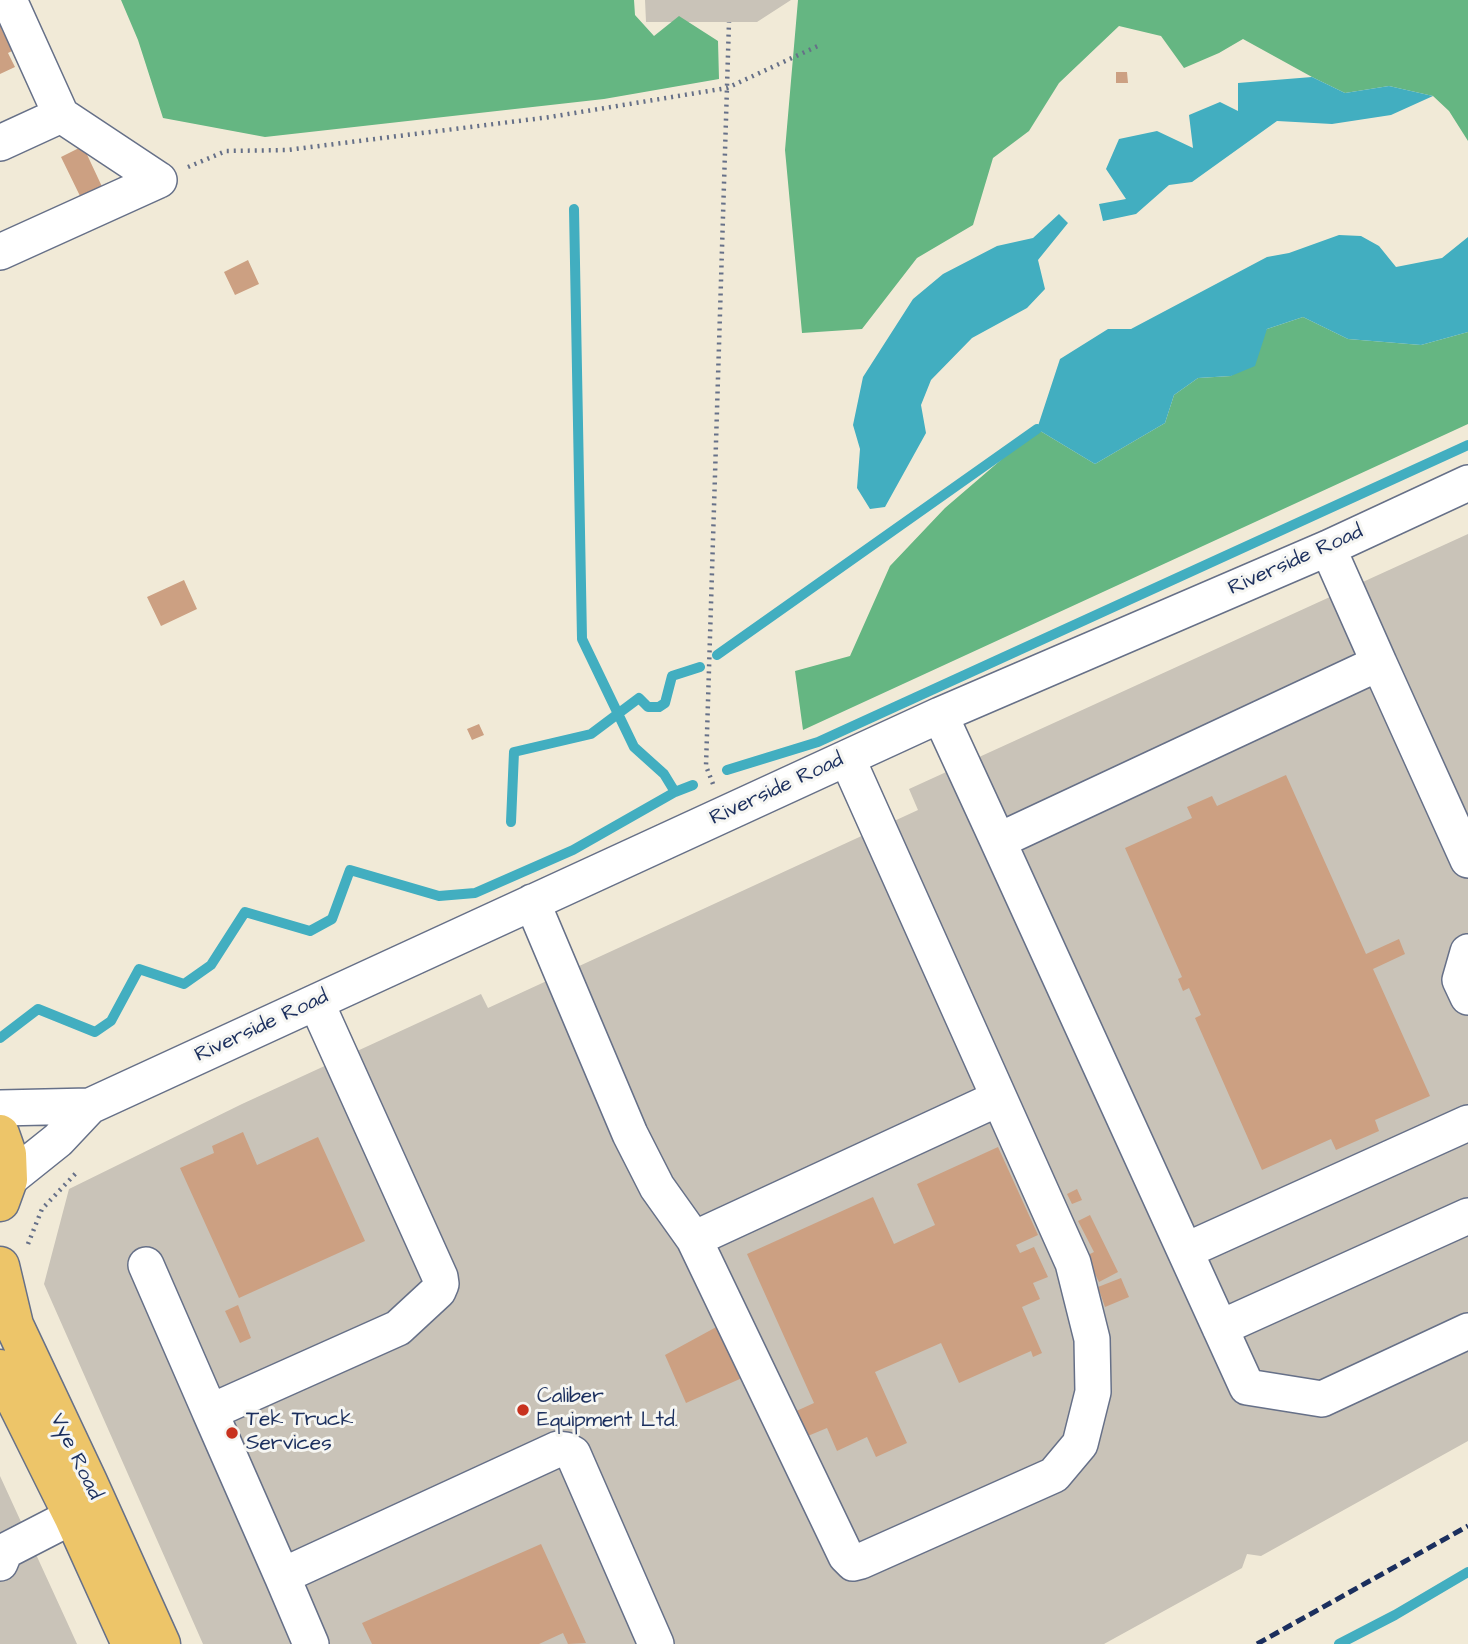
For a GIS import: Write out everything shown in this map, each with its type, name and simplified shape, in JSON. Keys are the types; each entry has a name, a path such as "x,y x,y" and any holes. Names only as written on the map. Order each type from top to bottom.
{"main road":[{"path":"0,1134 7,1154 4,1191"},
{"name":"Vye Road","path":"14,1258 14,1325 161,1644"},
{"name":"Vye Road","path":"0,1369 73,1516 131,1644"}],"street":[{"path":"9,0 61,115 159,180"},
{"path":"0,143 61,115"},
{"path":"4,238 159,180"},
{"name":"Riverside Road","path":"4,1191 90,1106 940,715 1328,548 1468,483"},
{"path":"1328,548 1468,860"},
{"path":"998,841 1379,663"},
{"path":"940,715 1247,1387 1322,1399 1468,1331"},
{"path":"532,902 630,1135 657,1187 694,1239 846,1556 853,1563 1054,1475 1080,1444 1093,1392 1092,1339 1073,1263 847,758"},
{"path":"1468,952 1460,980 1468,998"},
{"path":"210,1412 398,1328 438,1291 441,1284 316,1002"},
{"path":"694,1239 999,1098"},
{"name":"Riverside Road","path":"0,1108 90,1106"},
{"path":"1185,1251 1468,1122"},
{"path":"1220,1328 1468,1216"},
{"path":"146,1265 311,1644"},
{"path":"282,1576 558,1449 566,1450 573,1454 648,1641"},
{"path":"0,1563 5,1551 73,1516"}],"path":[{"path":"725,814 706,766 729,22"},
{"path":"159,180 226,151 287,150 550,117 727,88 820,46"},
{"path":"14,1258 29,1239 43,1209 81,1167 58,1140"}],"shaded area":[{"path":"645,0 791,0 757,22 646,22"},
{"path":"1468,534 1468,1441 1261,1556 1247,1554 1242,1568 1104,1644 203,1644 44,1284 69,1189 242,1104 481,994 488,1008 918,810 909,789"},
{"path":"0,1476 67,1622 77,1644 0,1644"}],"green space":[{"path":"121,0 634,0 635,15 654,36 679,16 718,41 719,79 604,99 265,137 163,118 138,40"},
{"path":"798,0 1468,0 1468,141 1449,111 1433,96 1389,86 1345,93 1243,39 1184,68 1161,36 1119,26 1059,83 1029,131 993,158 973,225 917,258 862,329 802,333 785,150"},
{"path":"1303,317 1348,339 1421,345 1468,332 1468,424 803,730 795,671 850,656 890,566 945,508 1037,429 1095,464 1165,423 1174,395 1198,378 1231,376 1267,329"}],"water":[{"path":"1312,77 1345,93 1389,86 1433,96 1391,115 1332,124 1277,121 1192,182 1169,185 1136,214 1103,221 1099,204 1126,199 1106,169 1119,139 1157,131 1193,148 1189,115 1220,102 1238,111 1238,83"},
{"path":"1059,214 1068,223 1038,260 1045,289 1027,308 972,338 931,380 921,405 926,433 885,507 870,509 857,488 860,449 853,425 863,377 913,299 943,274 997,246 1033,238"},
{"path":"1339,235 1361,236 1379,246 1396,267 1442,258 1468,237 1468,332 1421,345 1348,339 1303,317 1267,329 1255,366 1231,376 1198,378 1174,395 1165,423 1095,464 1037,429 1060,359 1108,329 1131,329 1267,257 1289,253"}],"building":[{"path":"0,16 5,26 1,28 12,51 8,53 15,67 0,74"},
{"path":"1116,72 1127,72 1128,83 1116,83"},
{"path":"83,146 105,193 75,199 80,196 61,157"},
{"path":"248,260 259,284 235,295 224,272"},
{"path":"184,580 197,609 161,626 147,597"},
{"path":"479,724 484,735 472,740 467,729"},
{"path":"1286,775 1366,954 1399,939 1405,954 1373,969 1430,1096 1375,1120 1379,1131 1336,1150 1331,1139 1262,1170 1195,1018 1201,1015 1189,988 1183,991 1178,979 1182,977 1125,848 1192,818 1187,807 1212,796 1217,806"},
{"path":"243,1132 257,1165 318,1137 365,1241 239,1298 180,1168 214,1153 212,1146"},
{"path":"998,1147 1038,1235 1016,1245 1020,1253 1034,1247 1048,1277 1033,1283 1040,1299 1022,1307 1042,1353 1033,1357 1031,1351 959,1383 941,1343 875,1372 907,1443 876,1457 867,1437 837,1451 827,1428 803,1438 792,1413 814,1403 747,1254 873,1197 894,1244 935,1225 917,1184"},
{"path":"1077,1189 1082,1200 1072,1204 1067,1194"},
{"path":"1090,1215 1118,1272 1099,1282 1086,1256 1094,1252 1078,1221"},
{"path":"1121,1278 1129,1297 1105,1307 1098,1287"},
{"path":"238,1305 251,1338 240,1343 225,1311"},
{"path":"720,1325 742,1378 686,1403 665,1355"},
{"path":"541,1544 586,1643 568,1644 563,1633 539,1644 372,1644 362,1623"}],"waterway":[{"path":"574,209 582,639 634,747 664,774 675,792"},
{"path":"717,655 1037,429"},
{"path":"727,770 818,742 1468,445"},
{"path":"511,822 514,752 591,734 639,698 648,707 659,707 665,703 672,676 700,667"},
{"path":"0,1038 38,1009 95,1032 111,1021 139,969 184,984 211,965 245,912 310,931 332,919 350,870 439,896 475,893 573,850 675,792 693,785"},
{"path":"1339,1644 1468,1572"}],"railway":[{"path":"1257,1644 1468,1526"}],"place":[{"name":"Caliber Equipment Ltd.","path":"523,1410"},
{"name":"Tek Truck Services","path":"232,1433"}]}
